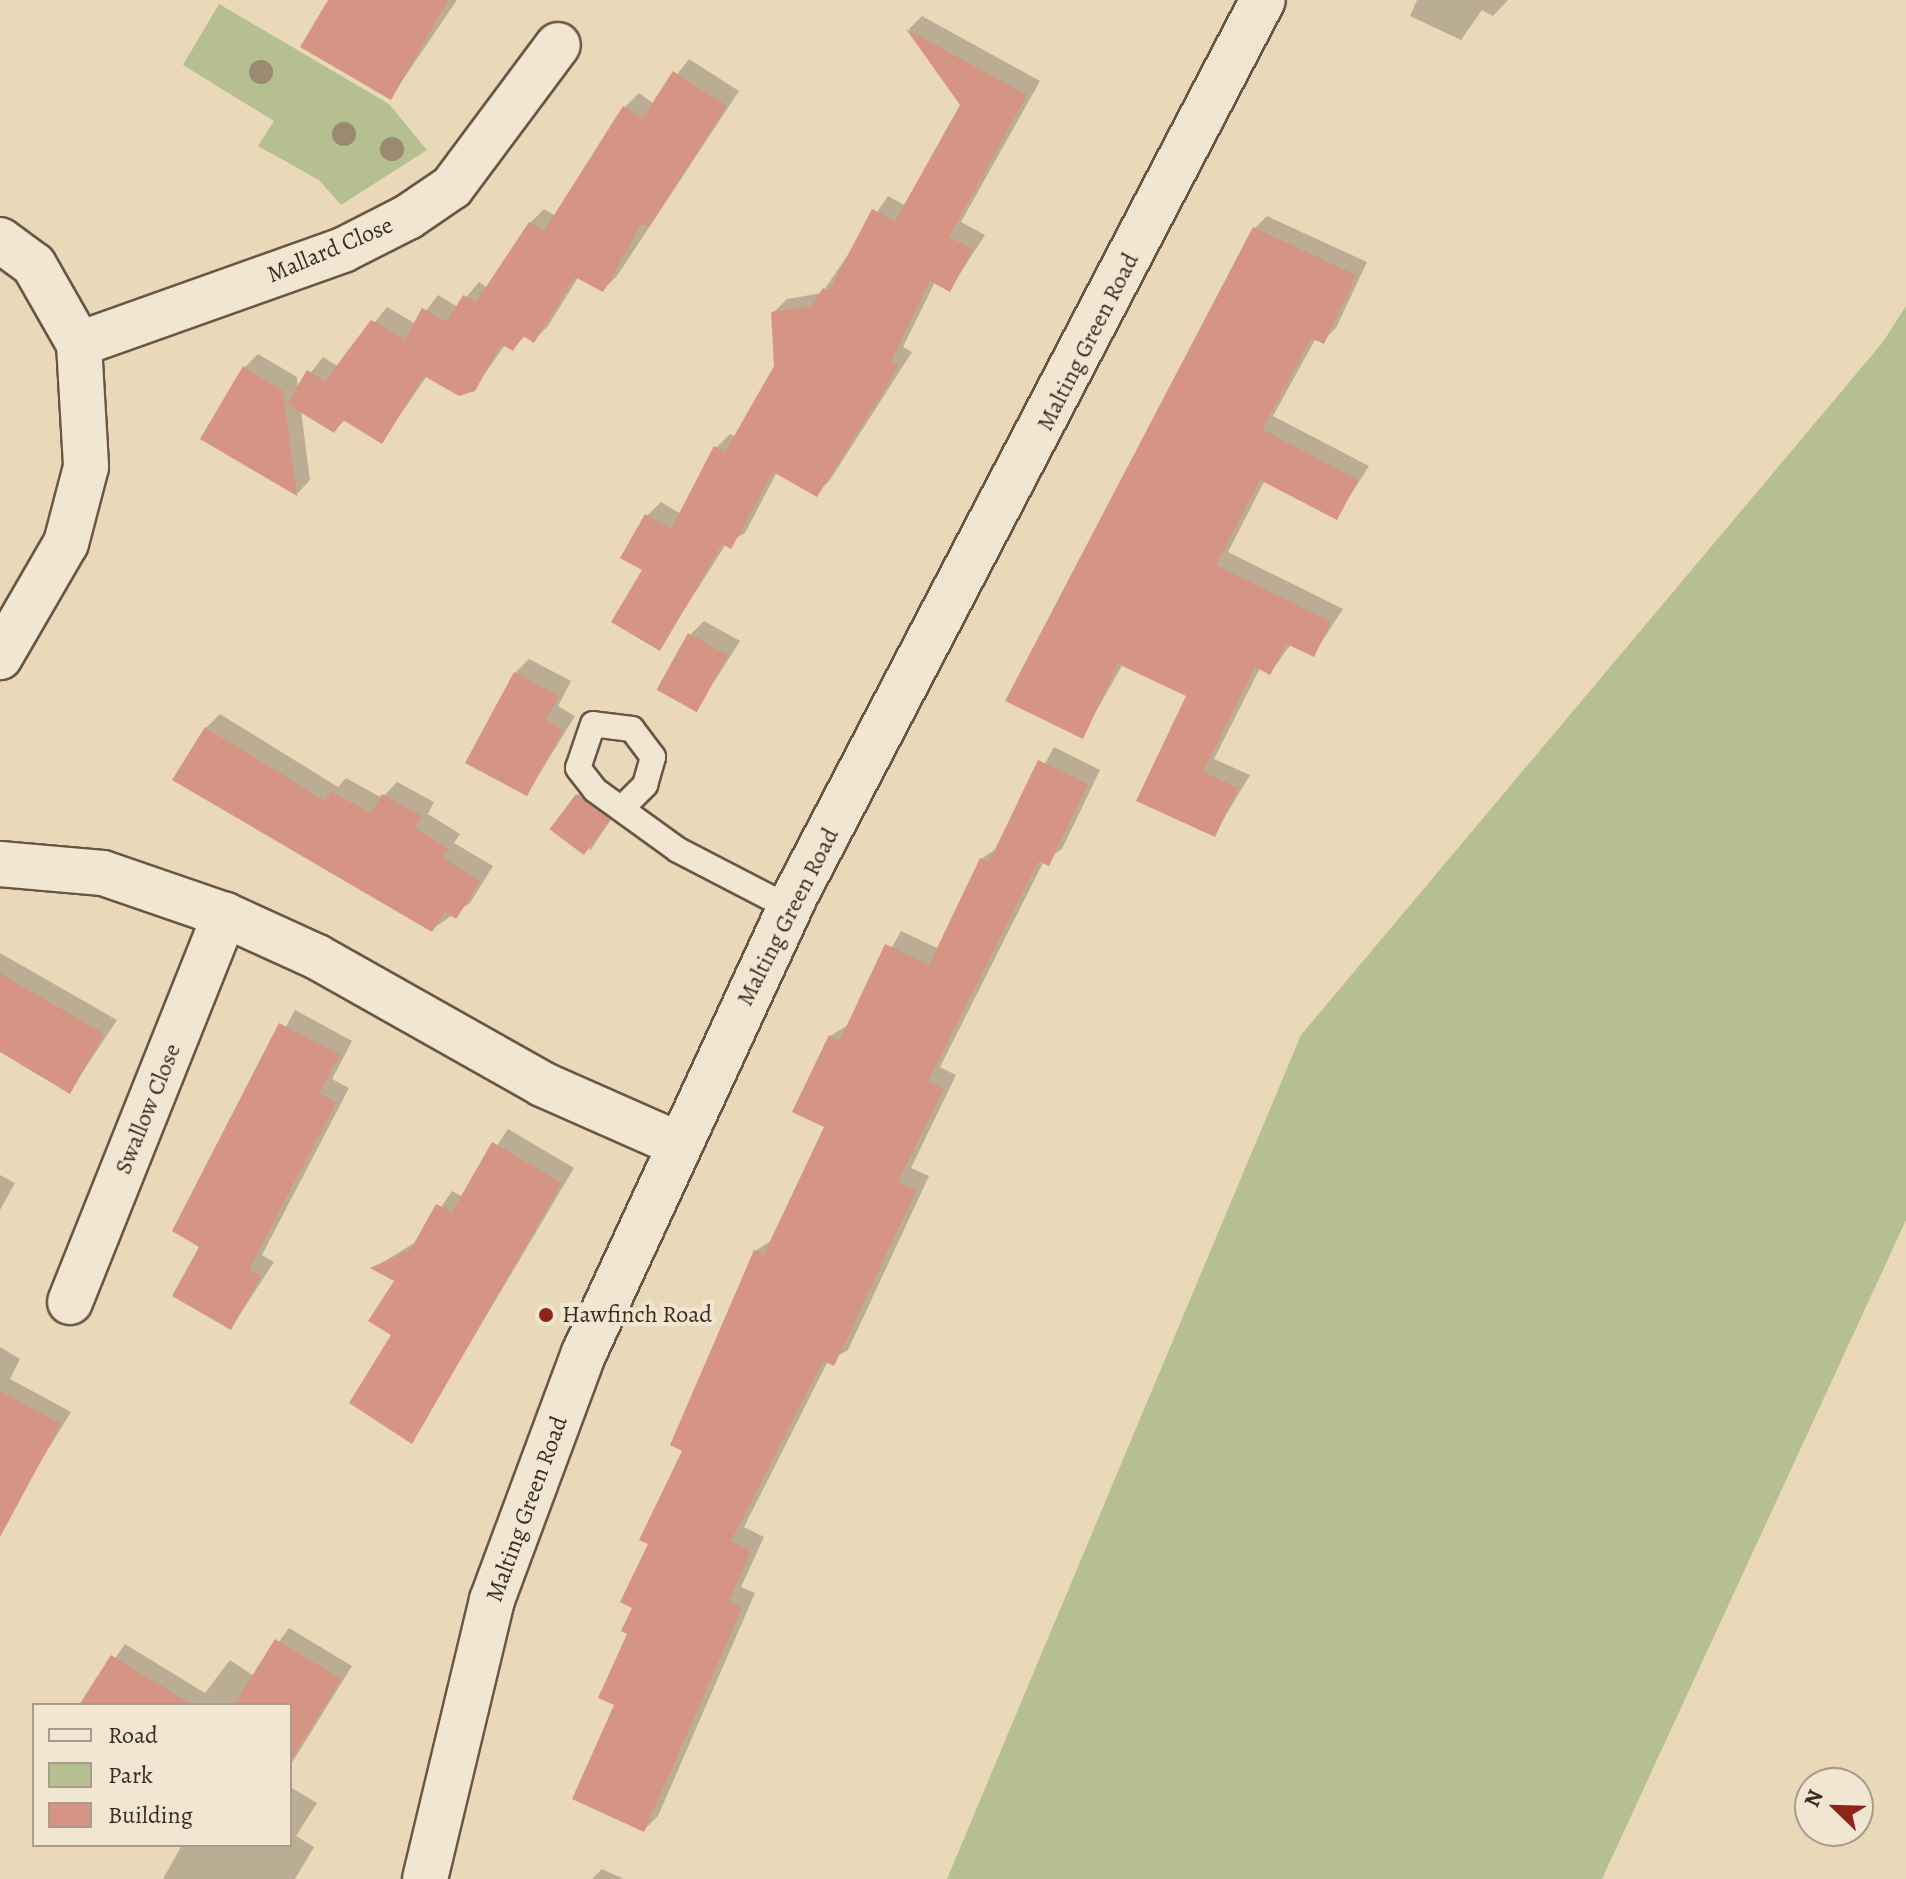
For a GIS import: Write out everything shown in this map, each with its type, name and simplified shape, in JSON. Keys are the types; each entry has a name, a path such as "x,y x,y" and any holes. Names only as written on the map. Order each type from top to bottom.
{"street":[{"name":"Malting Green Road","path":"425,1879 492,1600 584,1353 678,1144 790,908 1263,0"},
{"name":"Mallard Close","path":"79,344 343,250 408,217 452,187 558,45"},
{"path":"0,240 34,265 79,344 86,467 66,543 0,657"},
{"path":"0,864 103,873 225,915 317,957 542,1084 678,1144"},
{"name":"Swallow Close","path":"70,1302 225,915"}],"lane":[{"path":"622,808 678,850 790,908"}],"green space":[{"path":"219,4 389,104 427,150 341,205 319,180 258,146 274,121 183,65"},
{"path":"1906,306 1906,1220 1602,1879 947,1879 1301,1035 1883,342"}],"building":[{"path":"328,0 448,0 391,100 300,47"},
{"path":"906,29 1027,95 949,237 973,249 950,292 930,281 891,361 899,366 817,497 773,472 731,549 722,544 660,651 611,622 642,570 620,558 645,514 671,529 714,446 725,452 774,366 771,312 812,306 823,288 829,291 872,209 895,221 960,105"},
{"path":"673,71 727,106 649,227 642,223 603,292 575,277 534,343 523,336 513,351 501,344 475,391 459,396 424,376 382,444 343,420 334,433 287,404 307,370 325,381 371,320 405,339 422,308 447,322 463,295 476,302 529,222 544,231 623,106 642,119"},
{"path":"1253,227 1356,275 1324,344 1311,338 1262,429 1358,480 1337,520 1260,480 1216,565 1331,622 1314,657 1287,644 1270,675 1255,667 1203,772 1238,788 1215,837 1136,801 1186,696 1118,664 1083,739 1005,701"},
{"path":"243,366 283,391 297,496 200,439"},
{"path":"688,633 728,655 697,712 656,690"},
{"path":"514,672 559,696 545,720 563,730 527,796 465,763"},
{"path":"205,727 325,801 331,791 371,813 382,794 421,816 415,828 448,848 442,857 480,881 456,919 445,912 432,932 172,780"},
{"path":"1038,760 1088,784 1049,866 1039,861 928,1081 944,1089 898,1182 916,1191 834,1366 823,1361 731,1541 751,1551 729,1601 742,1608 644,1832 572,1799 614,1705 598,1698 627,1634 621,1631 632,1608 620,1602 648,1544 639,1540 682,1451 670,1445 754,1250 764,1254 824,1127 792,1112 829,1035 840,1040 885,944 929,965 980,858 989,862"},
{"path":"576,794 610,820 584,855 550,829"},
{"path":"0,973 104,1034 70,1094 0,1052"},
{"path":"279,1023 340,1055 319,1093 336,1103 249,1269 261,1276 231,1330 172,1296 199,1247 172,1231"},
{"path":"492,1142 562,1183 412,1444 349,1403 391,1335 368,1321 394,1281 370,1268 411,1249 436,1204 452,1212"},
{"path":"0,1391 61,1424 0,1537"},
{"path":"275,1639 341,1679 292,1759 292,1703 235,1703"},
{"path":"111,1655 189,1703 80,1703"}],"place":[{"name":"Hawfinch Road","path":"546,1315"}]}
